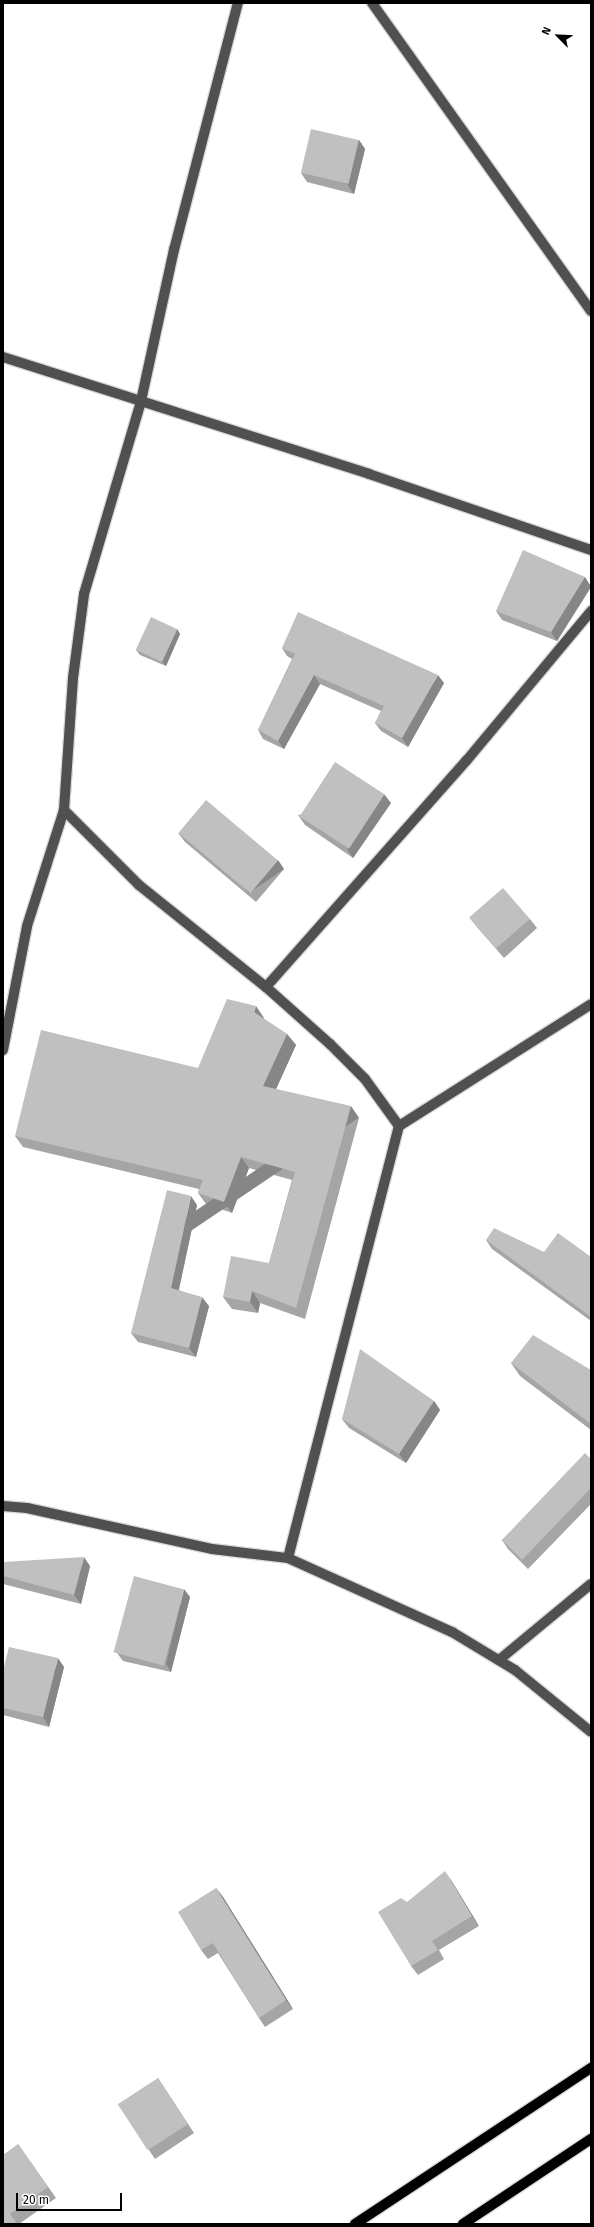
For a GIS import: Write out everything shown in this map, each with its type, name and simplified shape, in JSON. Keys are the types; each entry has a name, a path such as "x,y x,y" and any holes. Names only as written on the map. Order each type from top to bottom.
{"main road":[{"path":"355,2224 591,2068"},
{"path":"463,2224 591,2139"}],"street":[{"path":"3,1050 27,926 64,810 73,678 84,594 141,401 174,250 238,3"},
{"path":"372,3 591,311"},
{"path":"3,357 141,401 591,550"},
{"path":"266,987 467,760 591,611"},
{"path":"64,810 139,886 266,987 365,1080 400,1126"},
{"path":"288,1558 400,1126 591,1004"},
{"path":"3,1506 27,1508 212,1549 288,1558 452,1632 499,1660 591,1732"},
{"path":"499,1660 591,1584"}],"building":[{"path":"311,129 359,140 349,184 301,173"},
{"path":"523,550 585,577 551,632 496,611"},
{"path":"298,612 438,675 402,738 375,723 384,706 314,675 278,741 258,730 295,654 282,648"},
{"path":"151,617 177,629 162,662 136,650"},
{"path":"335,762 384,794 349,849 300,817"},
{"path":"206,800 278,860 250,893 178,833"},
{"path":"503,888 530,919 496,948 469,918"},
{"path":"227,999 256,1006 254,1012 287,1034 263,1086 351,1106 296,1308 252,1291 250,1302 223,1297 231,1256 269,1263 295,1172 241,1157 224,1202 198,1193 203,1180 15,1136 41,1030 198,1068"},
{"path":"167,1190 191,1196 171,1288 202,1297 189,1348 131,1333"},
{"path":"494,1228 544,1252 558,1233 591,1257 591,1317 486,1240"},
{"path":"533,1335 591,1370 591,1424 511,1363"},
{"path":"360,1349 434,1401 399,1454 342,1419"},
{"path":"585,1453 591,1459 591,1488 522,1560 502,1540"},
{"path":"84,1557 74,1595 3,1576 3,1562"},
{"path":"134,1576 184,1589 164,1666 114,1652"},
{"path":"9,1647 58,1658 43,1717 3,1708 3,1671"},
{"path":"445,1871 472,1916 432,1941 438,1950 411,1966 378,1912 401,1898 407,1902"},
{"path":"216,1888 286,2000 259,2018 213,1943 201,1950 178,1912"},
{"path":"158,2078 188,2124 148,2150 118,2104"},
{"path":"18,2144 48,2187 10,2214 17,2224 3,2224 3,2155"}]}
